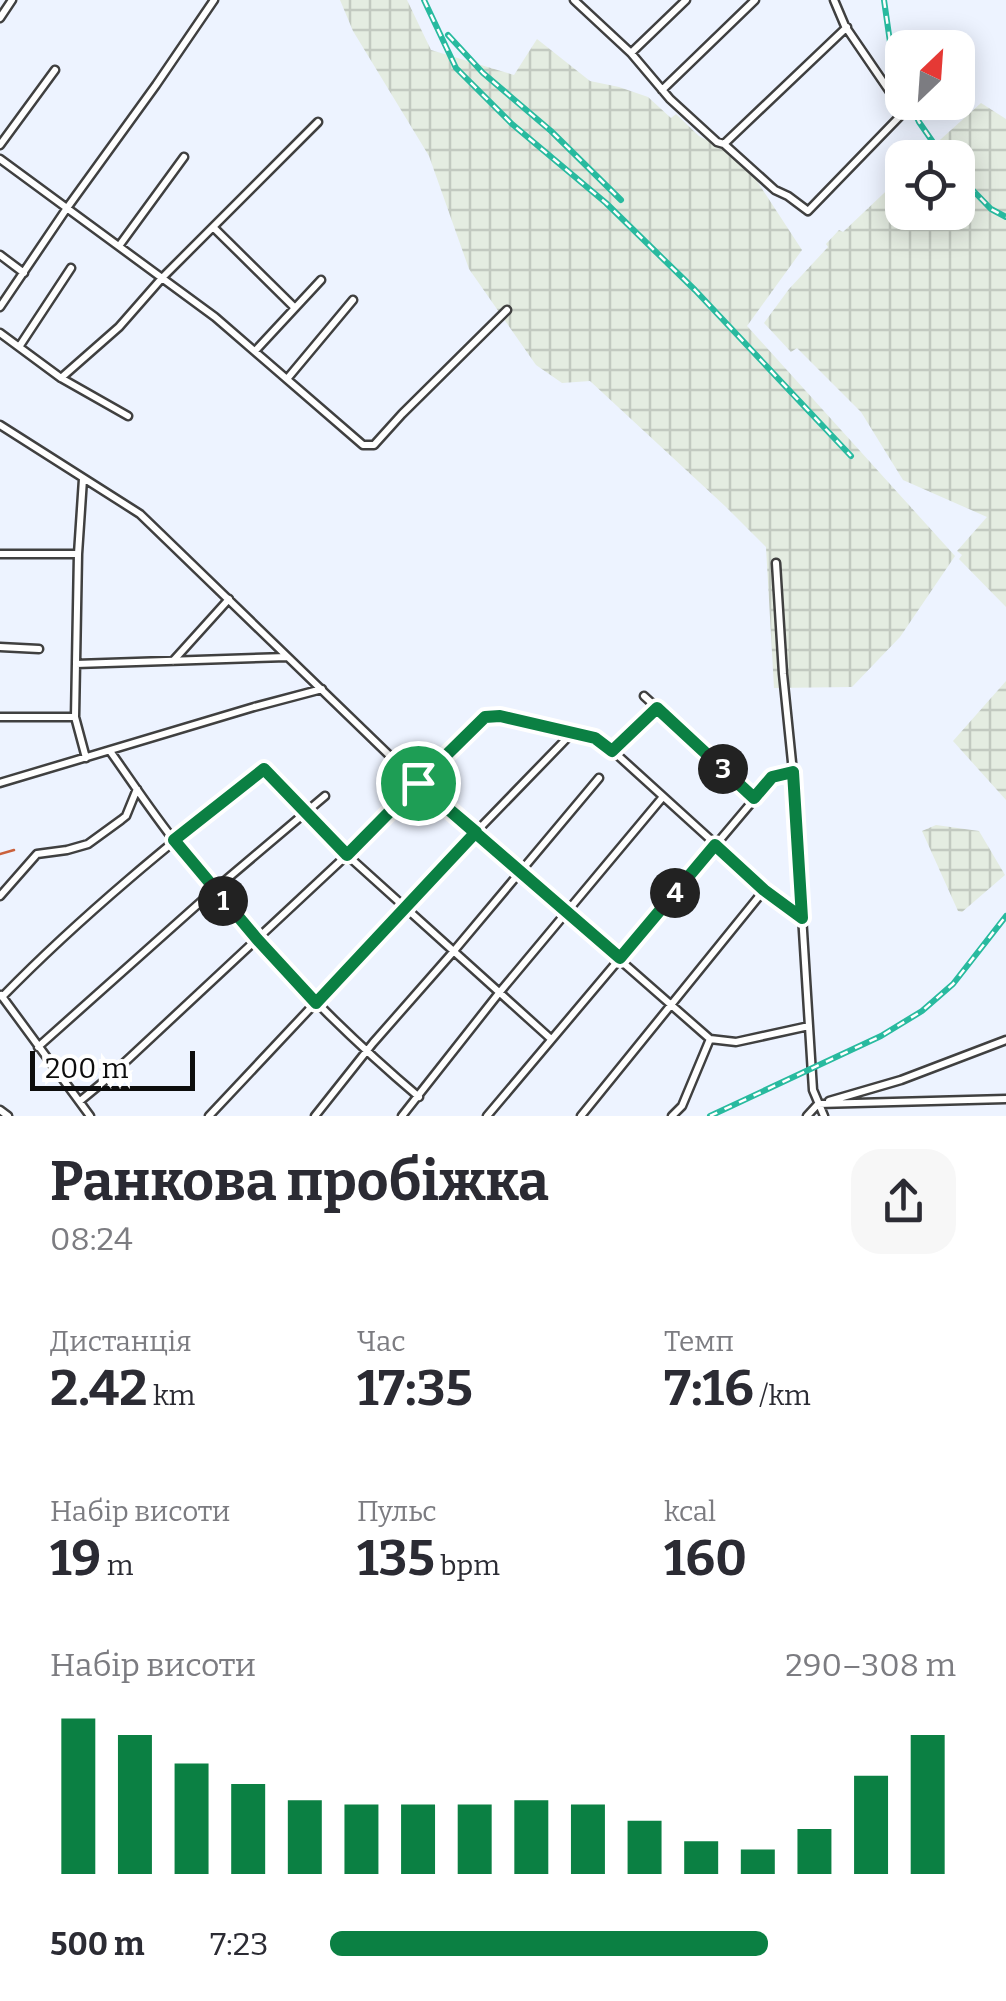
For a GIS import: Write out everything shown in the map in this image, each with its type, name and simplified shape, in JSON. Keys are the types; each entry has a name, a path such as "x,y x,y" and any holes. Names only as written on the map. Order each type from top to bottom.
{"street":[{"path":"0,18 4,6 12,0"},
{"path":"0,307 214,0"},
{"path":"574,0 717,142 775,190 808,211 896,120"},
{"path":"631,53 686,0"},
{"path":"662,90 755,0"},
{"path":"834,0 885,84"},
{"path":"724,144 847,27"},
{"path":"0,146 55,70"},
{"path":"61,378 120,326 162,278 318,122"},
{"path":"119,246 184,156"},
{"path":"0,159 216,316 363,445 374,446 507,310"},
{"path":"213,228 295,308"},
{"path":"0,255 24,273"},
{"path":"20,348 71,268"},
{"path":"256,350 320,280"},
{"path":"286,379 354,300"},
{"path":"1,336 61,378 128,416"},
{"path":"0,425 140,514 418,783 710,1039 736,1042 809,1026"},
{"path":"83,479 76,718 86,758"},
{"path":"0,554 78,554"},
{"path":"776,563 813,1090 824,1116"},
{"path":"172,661 229,599"},
{"path":"0,647 39,649"},
{"path":"76,664 288,656"},
{"path":"0,782 322,688"},
{"path":"644,696 754,798"},
{"path":"612,751 657,708"},
{"path":"80,1102 347,855 485,717 500,716 595,738 764,890 802,918"},
{"path":"0,717 76,718"},
{"path":"208,1116 572,733"},
{"path":"110,751 174,840 257,939 366,1052 419,1097"},
{"path":"90,1116 1,996 174,840 264,769 347,855 551,1039"},
{"path":"487,1116 772,777 793,772"},
{"path":"315,1116 599,778"},
{"path":"0,896 38,854 88,844 122,820 138,789"},
{"path":"38,1047 326,796"},
{"path":"402,1116 662,798"},
{"path":"581,1116 764,890"},
{"path":"672,1116 682,1106 710,1039"},
{"path":"807,1116 818,1104 902,1080 1006,1040"},
{"path":"818,1104 1006,1099"},
{"path":"0,1110 8,1116"}],"shaded area":[{"path":"340,0 407,0 431,50 514,75 537,39 590,81 648,97 671,118 676,114 753,175 802,250 747,326 955,556 900,637 852,687 774,688 766,547 590,381 562,383 536,365 469,269 429,156 353,31"},
{"path":"981,103 1006,119 1006,607 959,559 962,555 957,551 987,517 903,480 861,412 797,348 791,352 764,323 828,247 826,244 885,192 885,230 975,230 975,140 940,140 962,120 975,120 975,108"},
{"path":"1006,681 1006,800 953,741"},
{"path":"936,825 979,831 1005,875 962,912 958,911 922,831"}],"waterway":[{"path":"0,854 14,850"}],"railway":[{"path":"424,0 456,68 512,124 606,203 695,290 851,456"},
{"path":"884,0 888,30"},
{"path":"448,35 483,73 551,131 621,200"},
{"path":"918,120 932,140"},
{"path":"975,193 991,209 1006,217"},
{"path":"710,1116 881,1036 922,1011 953,984 1006,916"}],"route":[{"path":"418,783 347,855 264,769 174,840 316,1003 476,832 418,783 485,717 500,716 595,738 612,751 657,708 754,798 772,777 793,772 802,918 715,845 620,958 476,832 418,783"}]}
